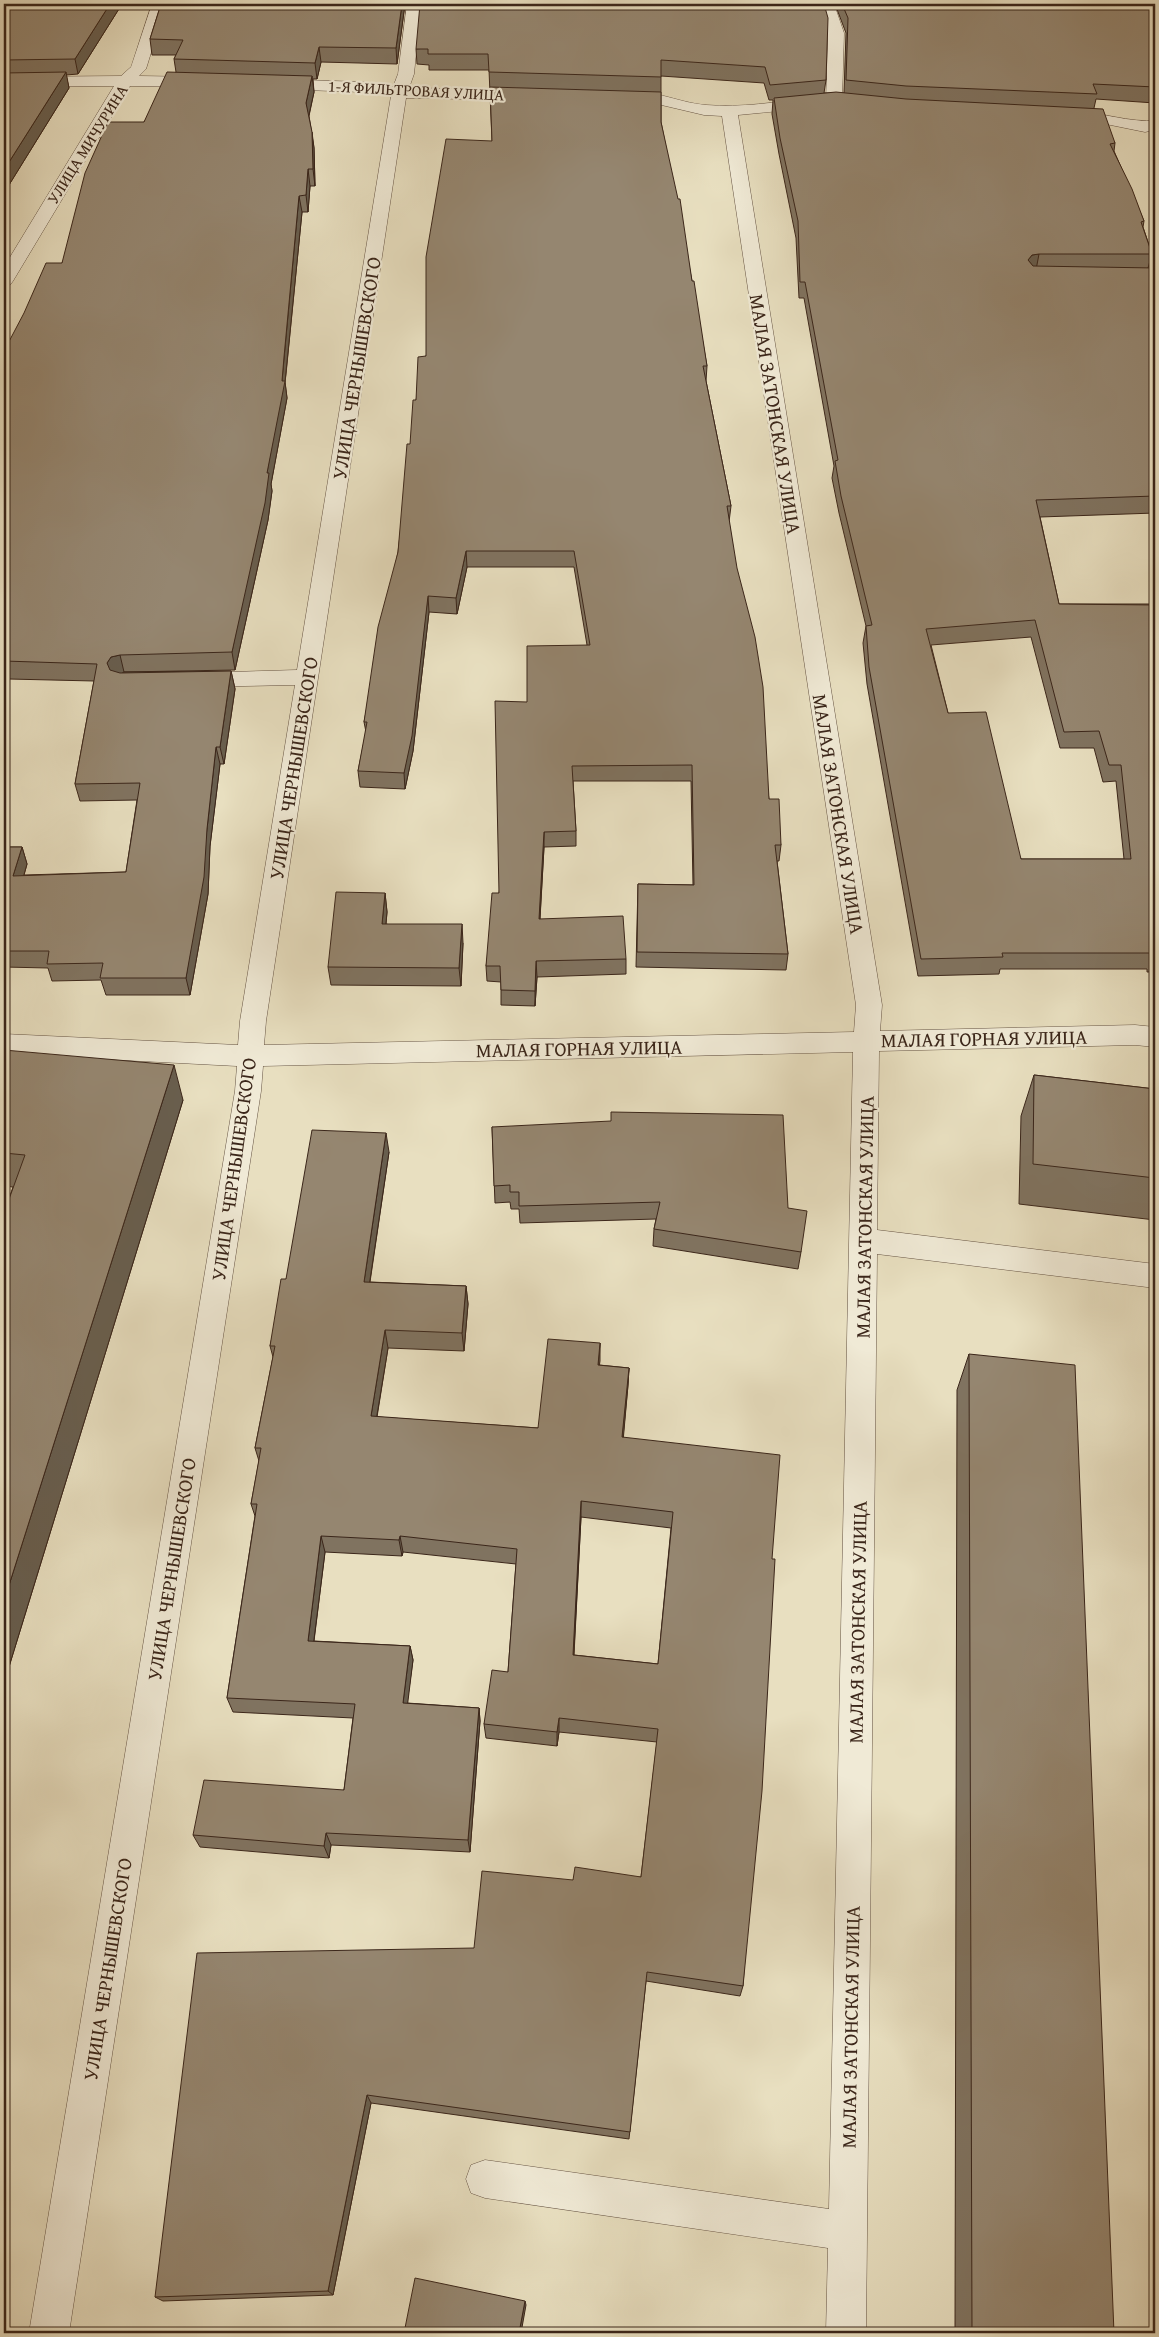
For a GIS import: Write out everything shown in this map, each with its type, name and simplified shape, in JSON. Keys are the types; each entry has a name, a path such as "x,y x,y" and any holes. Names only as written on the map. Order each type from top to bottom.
{"street":[{"name":"УЛИЦА МИЧУРИНА","path":"4,281 126,80 138,70 159,4"},
{"name":"УЛИЦА ЧЕРНЫШЕВСКОГО","path":"49,2333 246,1100 249,1056 307,677 399,93 406,74 414,4"},
{"path":"827,4 836,33 834,101"},
{"path":"6,79 85,83 126,80 212,82"},
{"name":"1-Я ФИЛЬТРОВАЯ УЛИЦА","path":"262,84 362,87 399,93 546,95"},
{"path":"605,96 653,98 704,110 729,111 834,101 851,103"},
{"name":"МАЛАЯ ЗАТОНСКАЯ УЛИЦА","path":"729,111 869,1005 866,1041 846,2333"},
{"path":"1052,114 1091,116 1152,130"},
{"path":"174,681 307,677"},
{"name":"МАЛАЯ ГОРНАЯ УЛИЦА","path":"4,1044 60,1044 196,1055 249,1056 967,1038 1155,1036"},
{"path":"863,1240 1155,1276"},
{"path":"485,2179 847,2231"}],"building":[{"path":"4,4 110,4 75,59 4,60"},
{"path":"161,4 402,4 396,48 319,47 315,63 174,59 183,40 150,39"},
{"path":"420,4 824,4 828,18 826,80 770,85 765,67 661,60 661,77 489,72 488,54 428,54 428,49 416,49"},
{"path":"842,4 1155,4 1155,87 1093,84 1097,94 906,86 846,80 848,18"},
{"path":"66,72 4,170 4,73"},
{"path":"167,72 312,76 306,103 312,132 313,169 308,169 306,195 299,196 282,381 285,381 267,473 269,473 265,503 232,652 120,655 111,657 107,663 110,670 120,673 231,671 220,747 216,747 204,877 186,978 100,978 103,963 47,964 49,951 4,951 4,847 22,847 13,876 126,872 140,783 75,784 97,664 4,661 4,351 24,313 46,263 62,263 85,173 108,122 144,122"},
{"path":"490,87 661,92 661,122 678,199 680,199 692,281 694,281 707,366 703,366 731,506 727,506 737,568 755,637 763,687 769,799 779,799 781,845 775,845 788,954 637,952 638,884 694,885 692,765 572,766 576,831 544,832 539,919 623,916 626,959 536,961 535,991 501,990 500,966 486,966 492,893 499,893 495,701 527,702 527,646 590,645 574,551 466,551 456,598 428,596 412,736 404,773 358,771 367,722 364,722 378,627 398,552 407,444 410,444 413,400 416,400 418,357 426,356 426,257 446,139 492,141"},
{"path":"836,92 906,99 1103,109 1115,143 1110,144 1132,189 1144,221 1141,222 1152,254 1039,254 1032,255 1028,260 1033,266 1155,268 1155,496 1036,500 1059,604 1155,605 1155,956 1153,956 1153,953 1002,953 1003,957 921,959 869,667 866,626 872,625 841,496 835,461 838,460 805,282 800,282 798,221 780,138 774,98","holes":["1035,620 1064,732 1099,731 1109,765 1121,765 1131,859 1021,859 986,712 948,713 926,629"]},
{"path":"336,892 385,893 382,924 462,924 459,968 328,967"},
{"path":"4,1050 174,1065 4,1601 4,1213 25,1155 4,1153"},
{"path":"1034,1075 1155,1089 1155,1178 1033,1164"},
{"path":"611,1112 783,1115 788,1208 807,1211 801,1252 654,1229 660,1202 519,1206 519,1192 510,1192 510,1185 494,1186 492,1127 611,1121"},
{"path":"312,1130 386,1133 364,1282 466,1286 462,1333 385,1330 371,1416 538,1428 548,1339 600,1343 598,1365 629,1368 622,1437 780,1455 772,1559 775,1559 762,1791 743,1986 647,1972 630,2132 367,2095 328,2291 155,2297 197,1953 474,1948 482,1871 573,1880 575,1867 641,1877 658,1729 559,1718 557,1732 484,1724 492,1670 508,1672 517,1549 400,1536 399,1540 321,1536 308,1641 410,1646 403,1703 479,1708 468,1840 326,1833 324,1846 193,1835 204,1780 344,1790 355,1704 227,1698 257,1504 251,1504 261,1448 255,1448 275,1346 270,1346 281,1279 286,1279","holes":["581,1501 673,1512 658,1664 573,1655"]},
{"path":"969,1354 1075,1365 1114,2333 972,2333"},
{"path":"415,2278 525,2301 519,2333 404,2333"}]}
